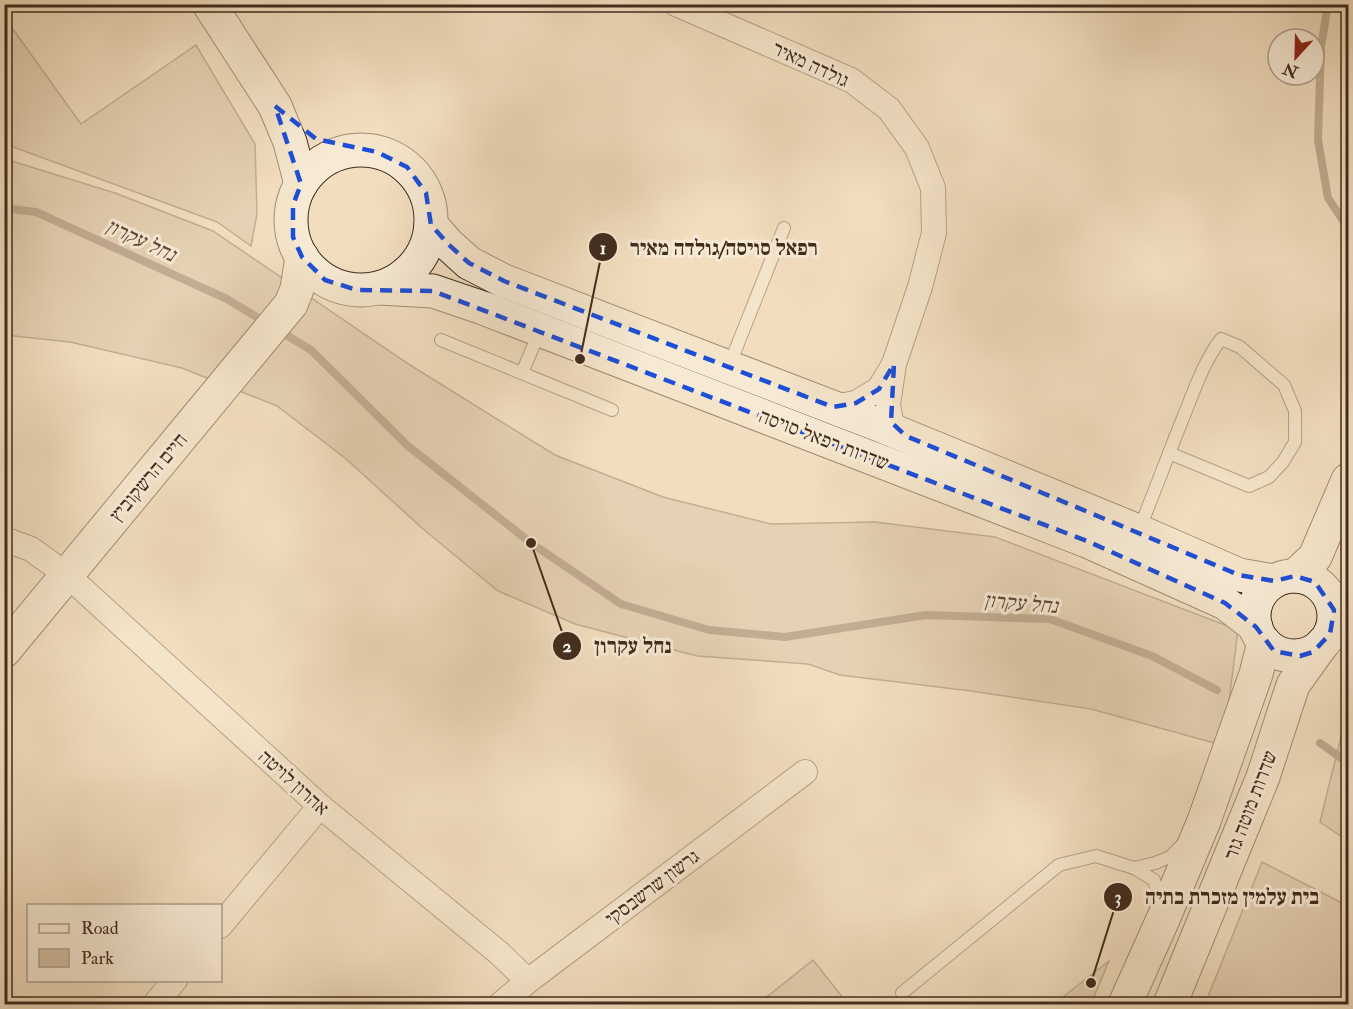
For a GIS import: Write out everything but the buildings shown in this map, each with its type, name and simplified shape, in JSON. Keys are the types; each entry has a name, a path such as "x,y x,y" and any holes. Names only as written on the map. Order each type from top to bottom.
{"street":[{"path":"209,4 275,106 290,142 301,184"},
{"name":"גולדה מאיר","path":"676,4 851,80 889,109 917,148 933,188 934,233 920,287 894,364 888,404 891,422 906,436"},
{"path":"275,106 294,124 316,139 354,151"},
{"path":"354,151 377,152 406,167 421,183 429,204 431,225 426,247 415,266 399,280 379,288 346,289 325,280 302,257 291,227 293,205 301,184 315,167 344,152 354,151"},
{"name":"שדרות רפאל סויסה","path":"431,225 469,263 504,281 906,436 1239,575 1284,578"},
{"name":"חיים הרשקוביץ","path":"291,304 298,282 302,257"},
{"name":"חיים הרשקוביץ","path":"4,651 291,304 316,290 335,285"},
{"name":"שדרות רפאל סויסה","path":"379,288 433,291 540,330 1087,542 1225,603 1260,634"},
{"name":"גולדה מאיר","path":"833,407 856,403 879,389 894,364"},
{"path":"1284,578 1305,577 1324,589 1330,598 1328,630 1312,652 1300,656 1274,651 1260,634 1254,621 1254,608 1265,588 1315,557 1348,480"},
{"name":"אהרון לויטה","path":"4,539 31,549 67,575 320,806 499,953 528,981"},
{"name":"שדרות מוטה גור","path":"1170,1005 1263,777 1293,685 1328,630 1348,581"},
{"name":"שדרות מוטה גור","path":"1125,1005 1204,821 1256,674 1260,634"},
{"name":"גרשון שרשבסקי","path":"501,1005 528,981 805,772"},
{"path":"222,924 320,806"},
{"path":"155,1005 174,982"}],"lane":[{"path":"729,368 784,228"},
{"path":"522,373 540,330"},
{"path":"1138,531 1169,453 1200,376 1221,339 1240,347 1284,385 1295,411 1295,442 1283,462 1269,477 1249,486 1169,453"},
{"path":"441,340 612,410"},
{"path":"1134,868 1170,857 1204,821"},
{"path":"902,993 1059,866 1096,856 1134,868 1154,880 1164,917"}],"highlighted area":[{"path":"275,106 316,139 377,152 407,167 426,193 431,225 469,263 504,281 833,407 856,403 879,389 894,364 891,422 906,436 1239,575 1274,581 1295,576 1315,582 1334,610 1330,634 1313,652 1300,656 1274,651 1256,627 1225,603 1087,541 433,291 357,290 325,280 302,257 293,237 293,205 301,184"}],"green space":[{"path":"5,18 81,124 196,45 255,144 257,214 251,246 217,222 5,144"},
{"path":"5,159 115,193 213,231 410,365 555,455 663,497 771,524 875,522 995,537 1238,630 1227,717 1218,744 1091,709 840,675 808,664 697,656 575,624 498,591 422,528 345,458 277,406 182,368 70,342 5,335"},
{"path":"1348,708 1348,841 1320,822"},
{"path":"1262,862 1348,906 1348,1004 1205,1004"},
{"path":"813,960 848,1004 758,1004"},
{"path":"1109,961 1091,1004 1054,1004"}],"waterway":[{"path":"1328,4 1321,47 1318,140 1328,198 1348,228"},
{"name":"נחל עקרון","path":"4,208 36,212 227,299 265,322"},
{"name":"נחל עקרון","path":"278,330 311,350 408,446 531,543 621,604 709,630 785,637 926,615 1050,619 1152,656 1217,690"},
{"name":"נחל עקרון","path":"1320,743 1348,763"}],"place":[{"name":"רפאל סויסה/גולדה מאיר","path":"580,359"},
{"name":"נחל עקרון","path":"531,543"},
{"name":"בית עלמין מזכרת בתיה","path":"1091,983"}]}
